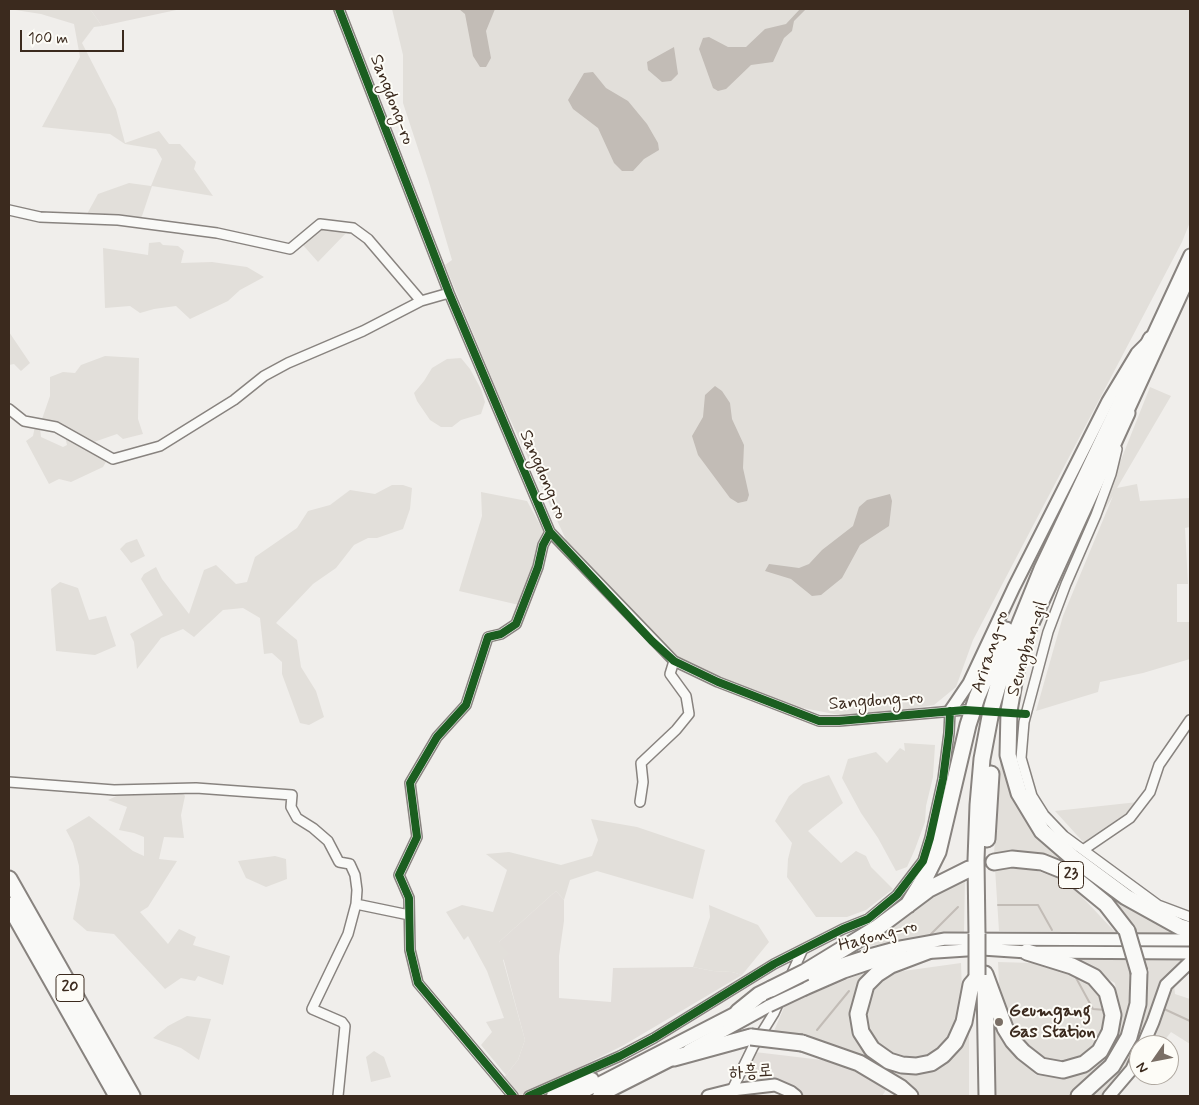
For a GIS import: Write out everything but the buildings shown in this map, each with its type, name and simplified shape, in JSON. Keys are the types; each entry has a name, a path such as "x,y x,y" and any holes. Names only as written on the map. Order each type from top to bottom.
{"highway":[{"name":"Arirang-ro","path":"981,934 976,860 982,759 992,706 1007,655 1042,569 1151,339"},
{"name":"Arirang-ro","path":"978,1096 981,934 993,746 1010,672 1127,412"},
{"path":"908,905 938,852 957,767 977,697 1022,596 1033,578 1042,569"},
{"path":"1017,655 1009,711 1008,755 1019,793 1042,831 1072,857 1126,897 1180,927 1190,930"},
{"name":"23","path":"994,862 1012,859 1042,862 1067,872 1106,904 1128,931 1139,972 1138,1004 1129,1037 1112,1066 1079,1096"},
{"path":"738,1012 759,995 770,997 806,980 929,889 968,869"},
{"name":"20","path":"9,879 132,1096"},
{"name":"20","path":"9,905 117,1096"},
{"path":"928,952 891,965 877,974 866,985 858,1014 861,1032 872,1049 889,1061 902,1066 916,1066 930,1062 943,1055 955,1042 964,1022 970,985 981,974 1005,1028 1023,1052 1041,1066 1063,1070 1084,1064 1100,1051 1110,1032 1112,1015 1107,992 1094,977 1072,966 1027,952"},
{"name":"Arirang-ro","path":"981,974 987,1096"},
{"path":"671,1053 751,1037 802,1042 859,1063 901,1088 910,1096"}],"main road":[{"path":"599,1096 738,1012"},
{"path":"554,1096 671,1053"},
{"path":"575,1096 671,1053"}],"street":[{"name":"Sangdong-ro","path":"339,9 449,293 550,532 674,661 718,682 819,721 839,721 965,710"},
{"path":"9,210 40,217 118,220 218,232 290,249 320,224 353,228 368,239 421,300"},
{"name":"Arirang-ro","path":"1151,339 1190,255"},
{"name":"Arirang-ro","path":"1127,412 1190,276"},
{"path":"9,409 24,421 56,428 112,459 160,446 234,400 264,376 288,363 363,331 421,300 449,293"},
{"path":"529,1096 620,1056 654,1038 774,964 843,929 868,919 897,895 923,861 943,779 950,711 970,683 1014,587 1108,401 1137,353 1151,339"},
{"name":"Seungban-gil","path":"1127,412 1131,417 1116,450 1105,490 1048,632 1026,714 1021,758 1032,796 1044,815 1064,836 1158,905 1190,916"},
{"path":"513,1096 418,983 410,950 409,898 399,875 417,837 410,783 437,737 466,705 488,637 501,634 516,624 538,567 543,545 550,532"},
{"path":"640,802 643,782 642,763 676,730 689,714 686,696 670,674 674,661"},
{"path":"1015,714 1026,714"},
{"path":"1082,850 1130,818 1150,792 1159,765 1190,720"},
{"path":"9,782 114,790 196,788 292,795 291,807 297,818 313,828 328,841 339,862 350,864 355,875 356,904 348,934 312,1009 342,1022 345,1026 338,1096"},
{"path":"356,904 409,915"},
{"name":"Hagong-ro","path":"806,980 839,965 873,954 945,939 1190,940"},
{"name":"Hagong-ro","path":"806,980 844,972 883,959 928,952 982,949 1027,952 1119,951 1190,953"},
{"path":"732,1090 753,1047 774,1012 802,950"},
{"path":"1147,1035 1166,985 1190,962"},
{"path":"671,1053 770,997"},
{"path":"1108,1096 1129,1072"},
{"name":"하흥로","path":"708,1096 732,1090 775,1085 796,1096"}],"shaded area":[{"path":"9,9 90,9 102,26 94,27 82,43 116,109 125,143 159,131 169,144 180,144 196,162 194,169 213,196 152,186 141,219 87,214 98,194 129,183 151,186 162,159 156,149 125,144 110,134 42,127 80,57 74,24 41,14"},
{"path":"90,9 181,9 102,26"},
{"path":"392,9 1190,9 1190,222 1182,242 973,640 956,687 934,705 855,718 782,704 685,664 568,544 497,391 445,265 452,260 403,103 403,55"},
{"path":"459,9 495,9 486,31 491,58 486,67 480,67 473,56 465,14"},
{"path":"800,9 806,9 794,21 792,31 784,38 773,62 751,65 726,89 718,91 713,88 699,49 703,38 709,37 728,47 746,47 765,29 786,24"},
{"path":"674,47 678,74 671,81 662,82 648,70 647,62"},
{"path":"593,72 606,88 628,101 647,124 658,143 659,150 644,159 633,171 622,171 614,163 598,128 573,109 568,100 584,73"},
{"path":"324,228 347,232 318,262 302,244 318,230"},
{"path":"160,242 163,245 178,246 184,251 181,263 212,262 247,267 264,277 240,290 228,301 190,319 176,306 140,313 130,306 105,308 103,248 148,255 149,243"},
{"path":"9,332 30,363 21,371 14,364 9,365"},
{"path":"105,356 139,358 138,419 143,434 123,439 117,434 91,443 56,424 42,419 50,396 50,377 63,372 75,373 81,365"},
{"path":"461,358 470,369 481,389 485,402 481,414 461,420 452,427 441,427 430,420 414,393 432,368 447,359"},
{"path":"715,386 722,391 730,403 732,419 744,445 743,468 749,495 747,501 738,503 730,498 698,455 692,436 703,417 705,395"},
{"path":"1150,387 1171,396 1117,488 1137,484 1140,501 1190,498 1190,527 1185,528 1188,584 1177,584 1177,622 1190,622 1190,659 1143,673 1100,682 1098,692 1036,711 1063,616 1113,496 1093,530"},
{"path":"35,426 40,428 41,437 63,447 67,445 65,436 107,460 103,467 71,482 59,479 49,484 26,441 33,436"},
{"path":"392,485 403,485 412,488 410,509 403,529 377,538 368,538 354,545 336,568 313,584 276,623 297,640 301,667 316,691 324,717 309,725 300,723 282,674 282,662 272,653 264,654 260,618 243,608 223,610 194,637 183,629 161,638 137,669 134,642 130,634 163,615 141,579 144,574 156,567 162,579 189,614 204,570 216,565 236,584 247,582 255,557 297,528 308,511 330,505 350,490 375,494"},
{"path":"481,492 527,501 544,532 519,605 459,591 482,516"},
{"path":"890,494 892,501 889,526 860,545 842,578 821,595 812,596 791,579 765,571 769,564 799,568 809,564 822,550 853,526 859,507 867,500"},
{"path":"137,539 145,556 131,563 120,549 126,543"},
{"path":"60,582 78,588 89,620 106,616 116,646 95,655 56,651 51,589"},
{"path":"904,743 935,745 933,777 926,806 925,822 915,849 907,867 896,871 842,778 848,759 876,752 887,763 900,748 905,751"},
{"path":"1001,749 1026,817 1190,935 1135,933 1065,865 994,854"},
{"path":"829,775 843,803 808,831 841,863 856,851 866,856 871,867 893,889 866,910 847,917 816,917 787,877 788,859 792,843 775,821 789,796 803,784"},
{"path":"181,791 185,796 181,815 184,838 164,837 159,859 177,861 148,907 140,912 168,944 179,929 196,937 193,945 230,956 223,985 198,976 195,981 181,978 165,989 114,934 87,931 73,919 80,885 79,866 73,843 66,830 89,816 133,851 144,856 144,837 119,830 127,807 108,800 121,794"},
{"path":"1138,802 1127,814 1085,844 1055,811"},
{"path":"591,819 637,827 705,850 693,899 597,871 570,880 564,900 556,891 499,942 510,954 503,960 525,1040 518,1060 506,1075 481,1045 492,1032 486,1022 504,1018 487,971 468,936 464,940 446,912 462,905 493,912 507,870 486,854 509,852 561,865 592,856 598,840"},
{"path":"275,856 286,859 287,879 266,887 246,878 238,861"},
{"path":"995,868 1031,869 1067,881 1116,933 999,931"},
{"path":"965,876 964,933 861,947 939,890"},
{"path":"556,891 564,900 564,921 559,956 559,998 611,1002 613,968 693,967 742,975 624,1045 522,1096 516,1096 502,1080 518,1060 525,1040 499,942"},
{"path":"709,905 758,925 769,942 742,975 693,967 710,917"},
{"path":"1128,959 1133,986 1127,1026 1112,1056 1070,1096 994,1096 991,1009 1008,1047 1036,1075 1061,1078 1091,1067 1115,1039 1119,1017 1115,983 1071,960"},
{"path":"1143,959 1182,960 1160,987 1141,1035 1129,1035 1129,1062 1124,1073 1100,1096 1087,1096 1120,1062"},
{"path":"998,962 1033,963 1067,970 1088,980 1104,998 1107,1019 1099,1045 1080,1061 1056,1064 1039,1058 1018,1037 1000,1004"},
{"path":"961,963 962,991 957,1020 944,1045 926,1058 905,1061 889,1056 870,1036 864,1014 872,987 889,973"},
{"path":"870,970 856,996 852,1026 869,1057 906,1074 945,1062 969,1025 969,1096 913,1096 819,1042 774,1031 785,1005"},
{"path":"1174,984 1175,994 1190,999 1190,1044 1179,1037 1179,1035 1171,1032 1169,1035 1152,1035 1169,988"},
{"path":"187,1016 211,1019 199,1060 181,1048 153,1038 168,1026"},
{"path":"374,1051 384,1057 391,1077 371,1082 366,1057"},
{"path":"755,1052 822,1060 838,1064 868,1077 886,1090 882,1096 803,1096 790,1085 744,1083"}],"waterway":[{"path":"998,905 1038,905 1052,930"},
{"path":"931,934 958,907"},
{"path":"1075,976 1093,1009 1105,1010"},
{"path":"817,1030 849,991"},
{"path":"1162,1008 1190,1021"}],"tunnel":[{"path":"968,710 1013,714"}],"cycle path":[{"path":"339,9 449,293 550,532 652,641 674,661 718,682 819,721 839,721 965,710 1026,714"},
{"path":"513,1096 418,983 410,950 409,898 399,875 417,837 410,783 437,737 466,705 488,637 501,634 516,624 538,567 543,545 550,532"},
{"path":"529,1096 620,1056 654,1038 774,964 843,929 868,919 897,895 923,861 930,838 943,779 950,711"}],"place":[{"name":"Geumgang Gas Station","path":"999,1022"}]}
